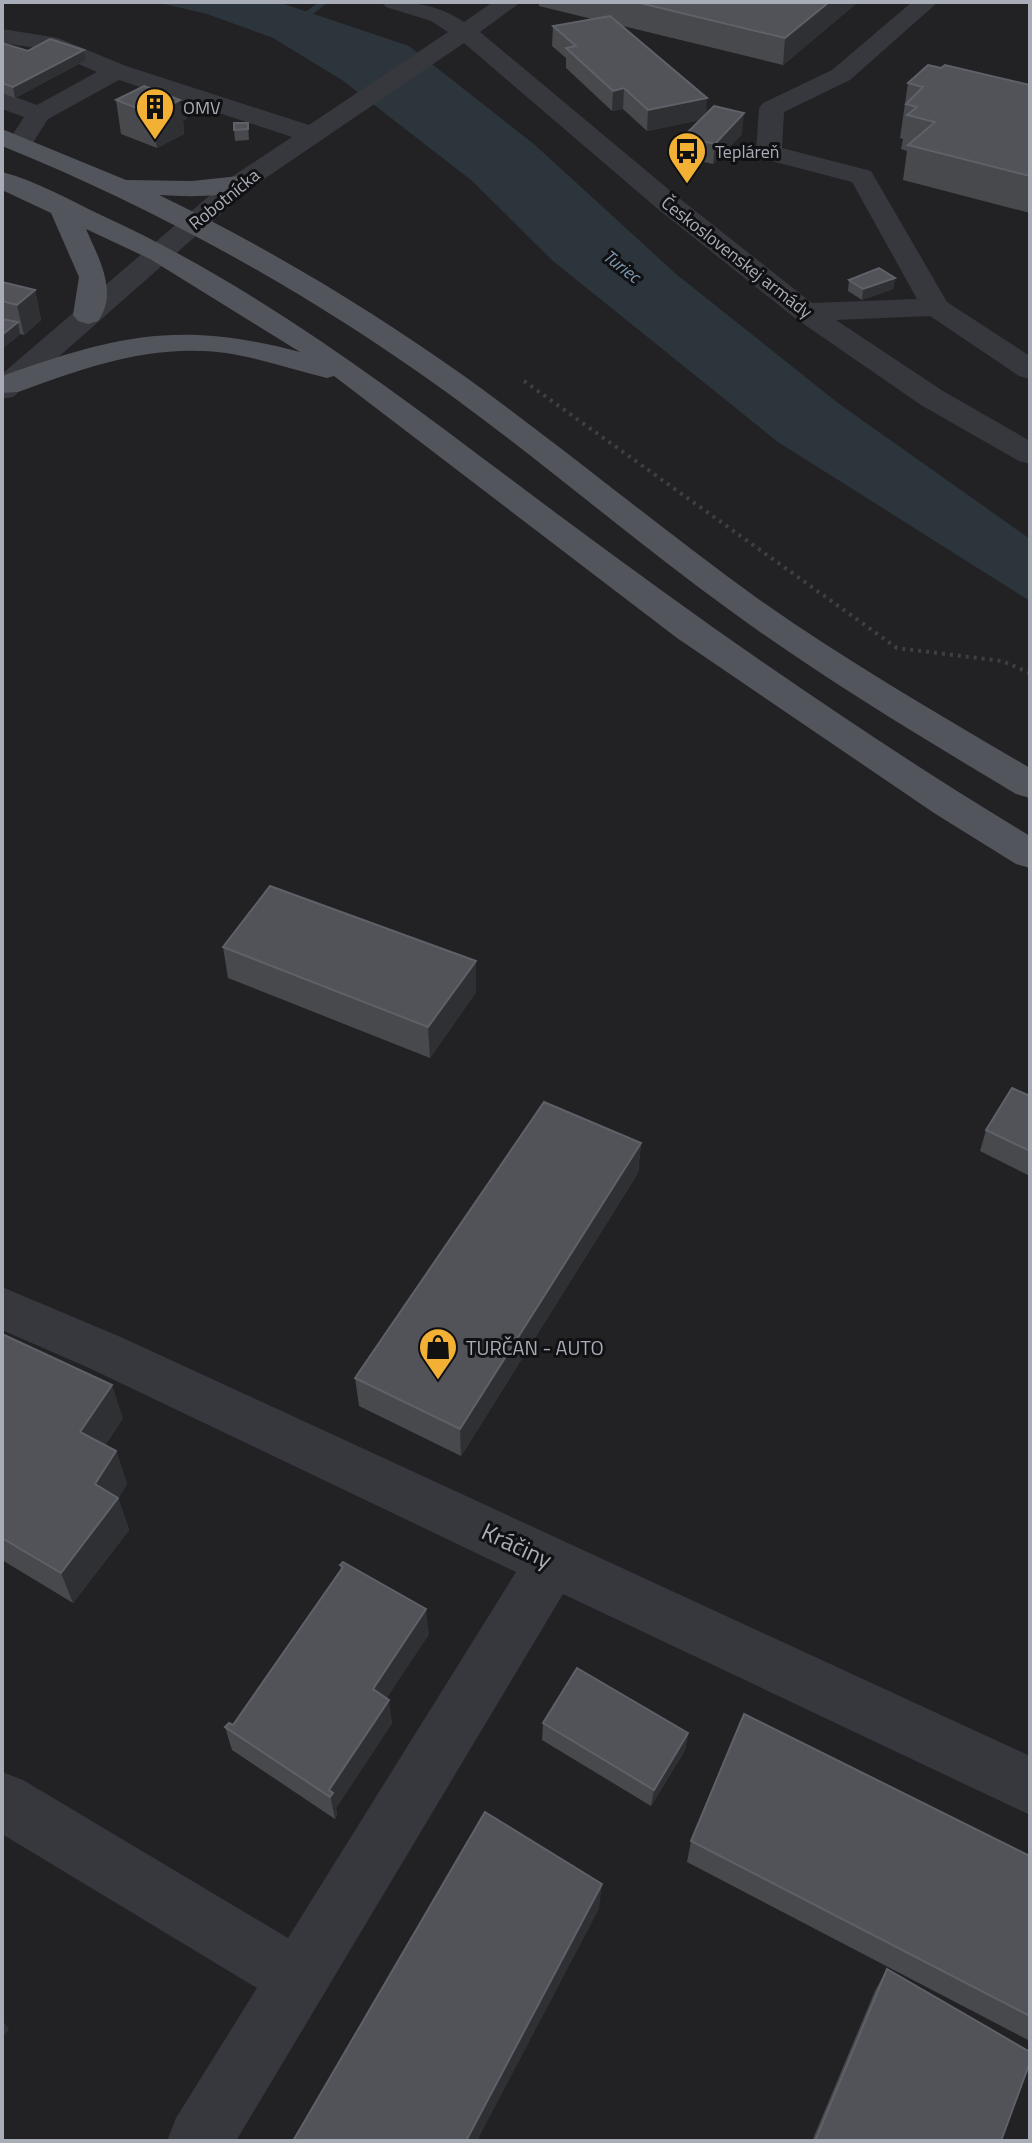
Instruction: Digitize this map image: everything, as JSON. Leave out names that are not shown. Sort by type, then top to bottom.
[{"type":"main road","points":[[11,140],[111,183],[246,251],[358,318],[464,391],[748,607],[912,715],[1030,785]]},
{"type":"main road","points":[[2,180],[160,253],[276,322],[351,374],[690,630],[948,804],[1030,854]]},
{"type":"main road","points":[[111,183],[170,189],[239,184]]},
{"type":"main road","points":[[62,206],[93,277],[88,315]]},
{"type":"main road","points":[[5,387],[117,348],[156,342],[225,344],[351,374]]},
{"type":"street","points":[[394,2],[439,16],[457,39]]},
{"type":"street","name":"Robotnícka","points":[[5,387],[239,184],[509,2]]},
{"type":"street","points":[[926,2],[841,75],[772,108],[769,152],[862,177],[936,307],[1030,370]]},
{"type":"street","points":[[2,36],[49,43]]},
{"type":"street","name":"Československej armády","points":[[457,39],[805,312],[932,398],[1030,454]]},
{"type":"street","points":[[11,140],[56,82],[49,43]]},
{"type":"street","points":[[49,43],[56,82]]},
{"type":"street","points":[[2,100],[56,82]]},
{"type":"street","points":[[2,89],[56,82],[312,135]]},
{"type":"street","points":[[805,312],[936,307]]},
{"type":"street","name":"Kráčiny","points":[[2,1308],[106,1353],[1030,1786]]},
{"type":"street","points":[[199,2141],[552,1562]]},
{"type":"street","points":[[2,1801],[299,1979]]},
{"type":"path","points":[[523,380],[897,648],[1002,661],[1030,673]]},
{"type":"shaded area","points":[[2,2],[1030,2],[1030,2141],[2,2141]]},
{"type":"water","name":"Turiec","points":[[156,2],[278,2],[409,46],[535,145],[676,274],[838,403],[1030,539],[1030,601],[778,442],[553,261],[471,180],[342,80],[273,38],[207,14]]},
{"type":"building","points":[[636,2],[829,2],[785,38]]},
{"type":"building","points":[[610,16],[707,98],[648,110],[624,88],[613,91],[566,48],[576,46],[553,26]]},
{"type":"building","points":[[50,39],[84,50],[13,87],[2,83],[2,43],[28,51]]},
{"type":"building","points":[[928,65],[941,68],[945,65],[1030,85],[1030,176],[908,145],[935,122],[907,115],[917,107],[906,104],[923,87],[908,83]]},
{"type":"building","points":[[144,86],[180,100],[152,114],[116,100]]},
{"type":"building","points":[[714,106],[744,113],[715,144],[683,137]]},
{"type":"building","points":[[234,123],[248,123],[248,129],[234,130]]},
{"type":"building","points":[[879,268],[895,278],[863,289],[849,280]]},
{"type":"building","points":[[2,282],[35,290],[17,305],[2,301]]},
{"type":"building","points":[[2,319],[18,322],[2,335]]},
{"type":"building","points":[[270,886],[476,961],[428,1027],[223,947]]},
{"type":"building","points":[[1012,1088],[1030,1096],[1030,1151],[986,1130]]},
{"type":"building","points":[[544,1102],[641,1143],[460,1429],[355,1378]]},
{"type":"building","points":[[2,1334],[112,1385],[80,1432],[116,1451],[95,1484],[118,1498],[61,1573],[2,1538]]},
{"type":"building","points":[[343,1562],[426,1609],[373,1689],[389,1700],[329,1790],[333,1793],[330,1797],[225,1727],[229,1723],[233,1725],[343,1567],[340,1565]]},
{"type":"building","points":[[577,1668],[688,1733],[654,1790],[543,1723]]},
{"type":"building","points":[[744,1714],[1030,1856],[1030,2016],[691,1841]]},
{"type":"building","points":[[485,1812],[602,1884],[466,2141],[293,2141]]},
{"type":"building","points":[[887,1969],[1030,2052],[1030,2062],[1001,2141],[815,2141]]},
{"type":"waterway","points":[[294,24],[322,4]]},
{"type":"place","name":"OMV","points":[[155,141]]},
{"type":"place","name":"Tepláreň","points":[[687,185]]},
{"type":"place","name":"TURČAN - AUTO","points":[[438,1381]]}]
